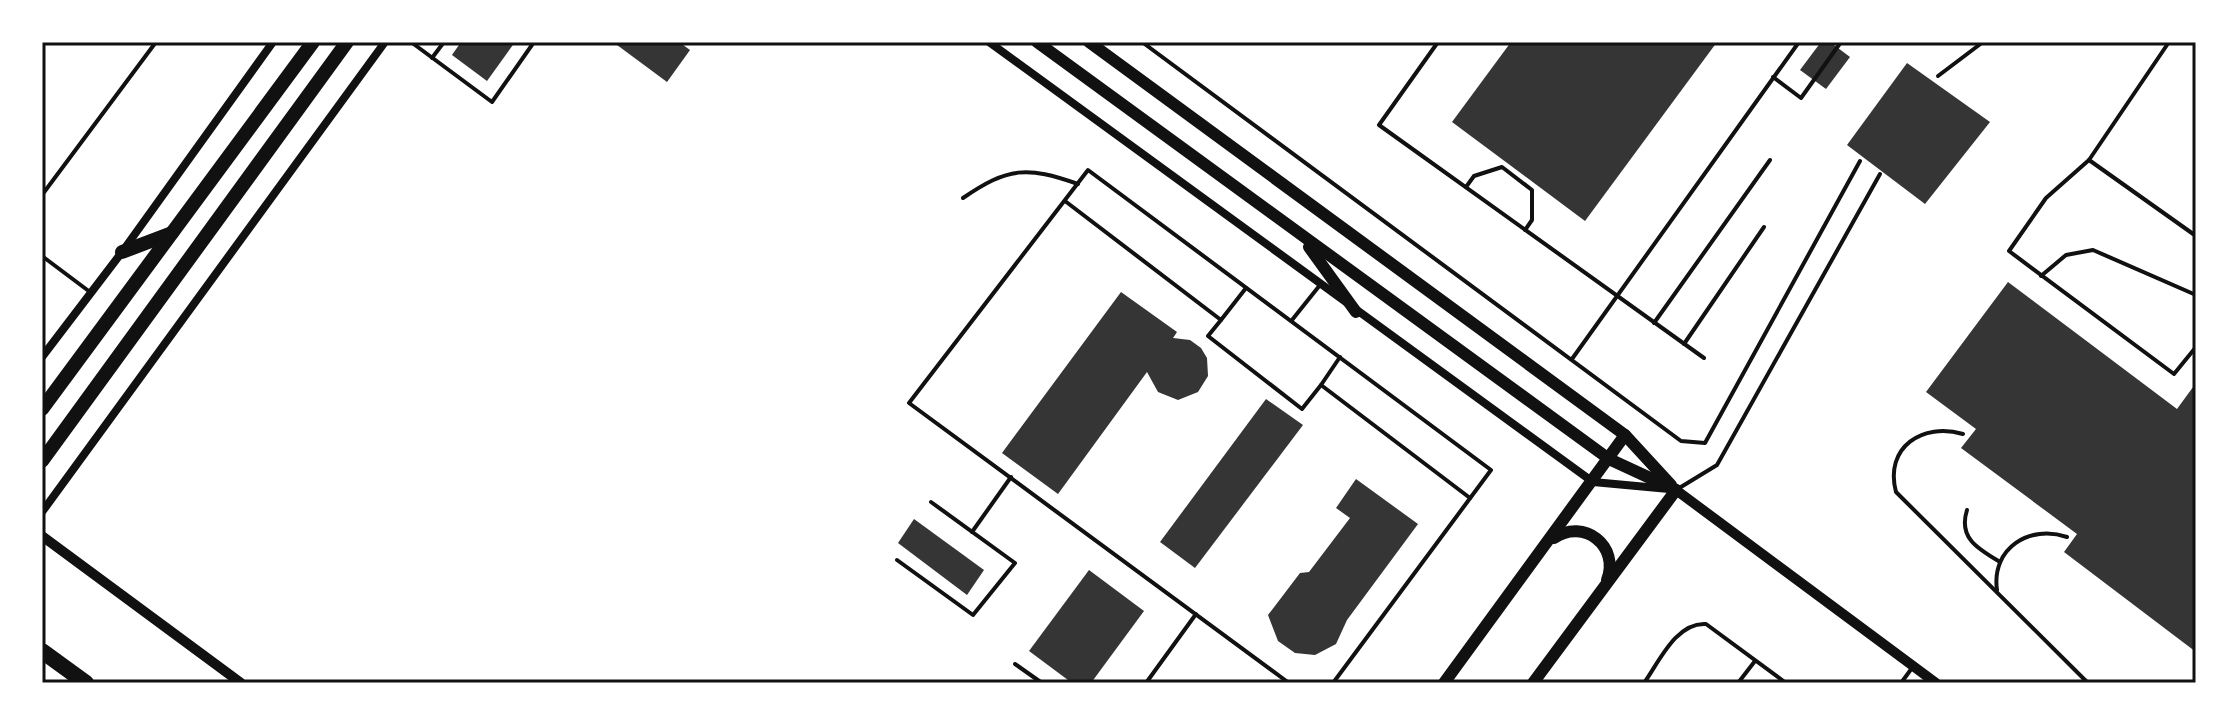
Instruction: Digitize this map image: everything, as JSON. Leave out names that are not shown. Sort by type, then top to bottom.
[{"type":"highway","points":[[42,651],[86,683]]},
{"type":"main road","points":[[42,409],[313,42]]},
{"type":"main road","points":[[42,461],[347,42]]},
{"type":"main road","points":[[1037,42],[1609,459],[1676,490]]},
{"type":"main road","points":[[1089,42],[1625,435],[1676,490]]},
{"type":"main road","points":[[122,252],[173,233]]},
{"type":"main road","points":[[1302,238],[1356,312]]},
{"type":"main road","points":[[1444,683],[1625,435]]},
{"type":"main road","points":[[1533,683],[1676,490]]},
{"type":"main road","points":[[1549,542],[1564,532],[1581,530],[1598,538],[1609,552],[1611,569],[1605,586]]},
{"type":"street","points":[[42,357],[122,252],[273,42]]},
{"type":"street","points":[[42,512],[385,42]]},
{"type":"street","points":[[989,42],[1593,482],[1676,490],[1936,683]]},
{"type":"street","points":[[42,536],[241,683]]},
{"type":"lane","points":[[42,195],[156,42]]},
{"type":"lane","points":[[411,42],[492,102],[534,42]]},
{"type":"lane","points":[[432,58],[444,42]]},
{"type":"lane","points":[[1142,42],[1681,441],[1705,443],[1860,161]]},
{"type":"lane","points":[[1438,42],[1379,125],[1704,358]]},
{"type":"lane","points":[[1572,359],[1799,42]]},
{"type":"lane","points":[[1773,77],[1801,98],[1841,42]]},
{"type":"lane","points":[[1938,76],[1983,42]]},
{"type":"lane","points":[[2169,42],[2089,160],[2046,198],[2009,251],[2174,374],[2196,347]]},
{"type":"lane","points":[[1654,323],[1770,160]]},
{"type":"lane","points":[[2089,160],[2196,236]]},
{"type":"lane","points":[[1466,187],[1474,176],[1502,167],[1532,190],[1532,220],[1525,230]]},
{"type":"lane","points":[[963,198],[991,178],[1023,169],[1078,184]]},
{"type":"lane","points":[[1289,683],[909,403],[1088,170],[1491,470],[1333,683]]},
{"type":"lane","points":[[1676,490],[1717,465],[1880,174]]},
{"type":"lane","points":[[1065,201],[1221,320]]},
{"type":"lane","points":[[1684,344],[1764,227]]},
{"type":"lane","points":[[2041,276],[2066,255],[2093,250],[2196,295]]},
{"type":"lane","points":[[42,256],[90,292]]},
{"type":"lane","points":[[1292,320],[1320,285]]},
{"type":"lane","points":[[1246,288],[1208,336],[1302,409],[1340,357]]},
{"type":"lane","points":[[1321,385],[1470,498]]},
{"type":"lane","points":[[1963,434],[1937,429],[1909,441],[1894,465],[1894,483],[1900,500],[2088,683]]},
{"type":"lane","points":[[972,532],[1011,477]]},
{"type":"lane","points":[[897,560],[973,615],[1015,563],[931,502]]},
{"type":"lane","points":[[1967,510],[1964,525],[1969,540],[2000,562]]},
{"type":"lane","points":[[1997,593],[2000,562],[2023,537],[2045,532],[2067,537]]},
{"type":"lane","points":[[1146,683],[1197,614]]},
{"type":"lane","points":[[1644,683],[1680,634],[1696,624],[1706,624],[1786,683]]},
{"type":"lane","points":[[1738,683],[1755,661]]},
{"type":"lane","points":[[1015,664],[1042,683]]},
{"type":"lane","points":[[1901,683],[1913,666]]},
{"type":"building","points":[[461,42],[515,42],[487,81],[452,55]]},
{"type":"building","points":[[613,42],[679,42],[690,50],[667,82]]},
{"type":"building","points":[[1511,42],[1717,42],[1585,221],[1452,122]]},
{"type":"building","points":[[1821,42],[1830,42],[1850,57],[1826,89],[1800,70]]},
{"type":"building","points":[[1907,63],[1990,122],[1925,204],[1847,145]]},
{"type":"building","points":[[2008,282],[2177,409],[2196,383],[2196,652],[2064,552],[2077,534],[1961,448],[1976,429],[1926,392]]},
{"type":"building","points":[[1121,292],[1177,332],[1173,338],[1190,340],[1201,348],[1207,358],[1208,376],[1198,392],[1178,400],[1158,392],[1147,372],[1058,494],[1002,453]]},
{"type":"building","points":[[1266,399],[1303,425],[1195,568],[1160,542]]},
{"type":"building","points":[[1356,479],[1418,524],[1347,620],[1336,644],[1315,655],[1295,653],[1278,641],[1268,615],[1300,573],[1309,572],[1350,518],[1336,508]]},
{"type":"building","points":[[914,519],[984,570],[967,595],[898,543]]},
{"type":"building","points":[[1089,570],[1144,611],[1091,683],[1072,683],[1029,651]]}]
